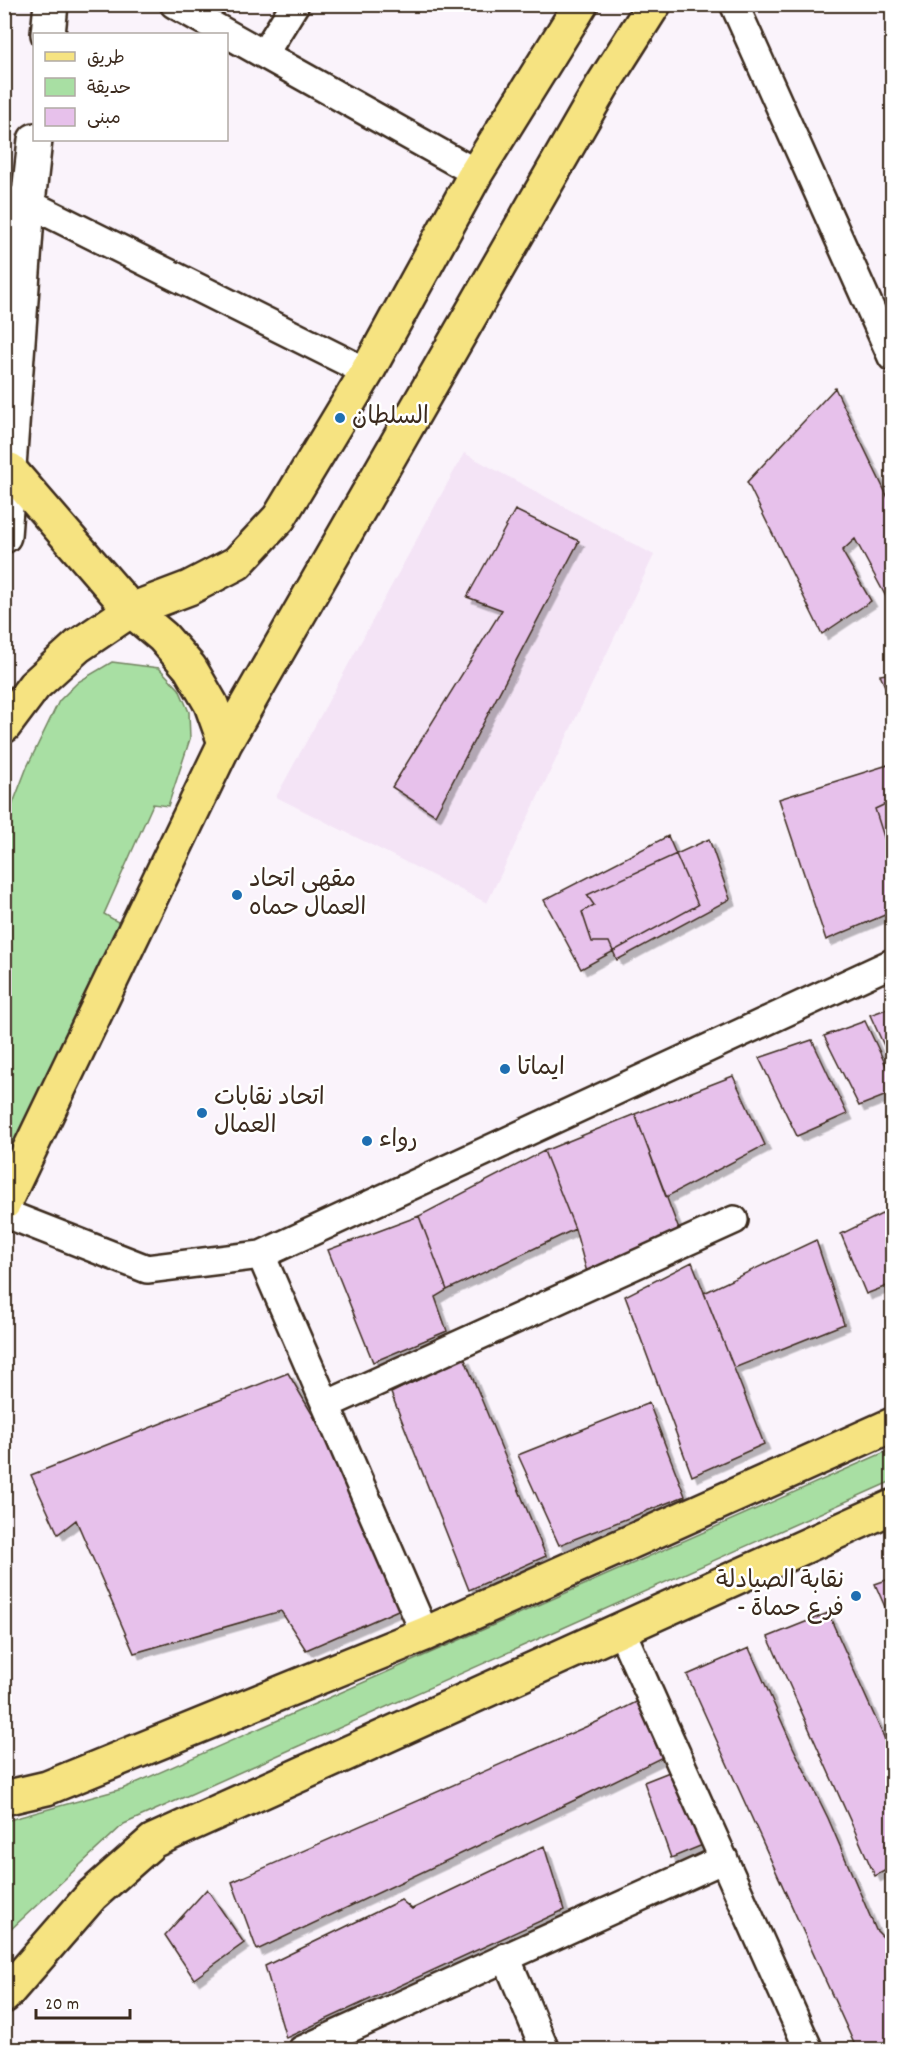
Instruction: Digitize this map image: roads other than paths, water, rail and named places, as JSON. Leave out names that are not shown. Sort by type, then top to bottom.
[{"type":"main road","points":[[48,33],[51,4]]},
{"type":"main road","points":[[4,726],[34,687],[78,646],[131,610],[189,588],[237,563],[279,518],[367,372],[476,173],[581,4]]},
{"type":"main road","points":[[4,1203],[225,743],[602,86],[654,4]]},
{"type":"main road","points":[[4,536],[16,201],[35,141]]},
{"type":"main road","points":[[7,470],[131,610],[163,637],[190,668],[211,704],[225,743]]},
{"type":"main road","points":[[4,1798],[47,1788],[425,1634],[892,1425]]},
{"type":"main road","points":[[4,1996],[92,1895],[153,1841],[892,1507]]},
{"type":"street","points":[[174,4],[226,33]]},
{"type":"street","points":[[264,54],[295,4]]},
{"type":"street","points":[[734,4],[892,357]]},
{"type":"street","points":[[228,34],[476,173]]},
{"type":"street","points":[[16,201],[367,372]]},
{"type":"street","points":[[4,1213],[147,1269],[261,1255],[892,963]]},
{"type":"street","points":[[326,1405],[734,1220]]},
{"type":"street","points":[[261,1255],[425,1634]]},
{"type":"street","points":[[621,1630],[809,2049]]},
{"type":"street","points":[[302,2049],[724,1859]]},
{"type":"street","points":[[506,1957],[545,2049]]},
{"type":"place","name":"السلطان","points":[[340,418]]},
{"type":"place","name":"مقهى اتحاد العمال حماه","points":[[237,895]]},
{"type":"place","name":"ايماتا","points":[[505,1069]]},
{"type":"place","name":"اتحاد نقابات العمال","points":[[202,1113]]},
{"type":"place","name":"رواء","points":[[367,1141]]},
{"type":"place","name":"نقابة الصيادلة - فرع حماة","points":[[856,1596]]}]
